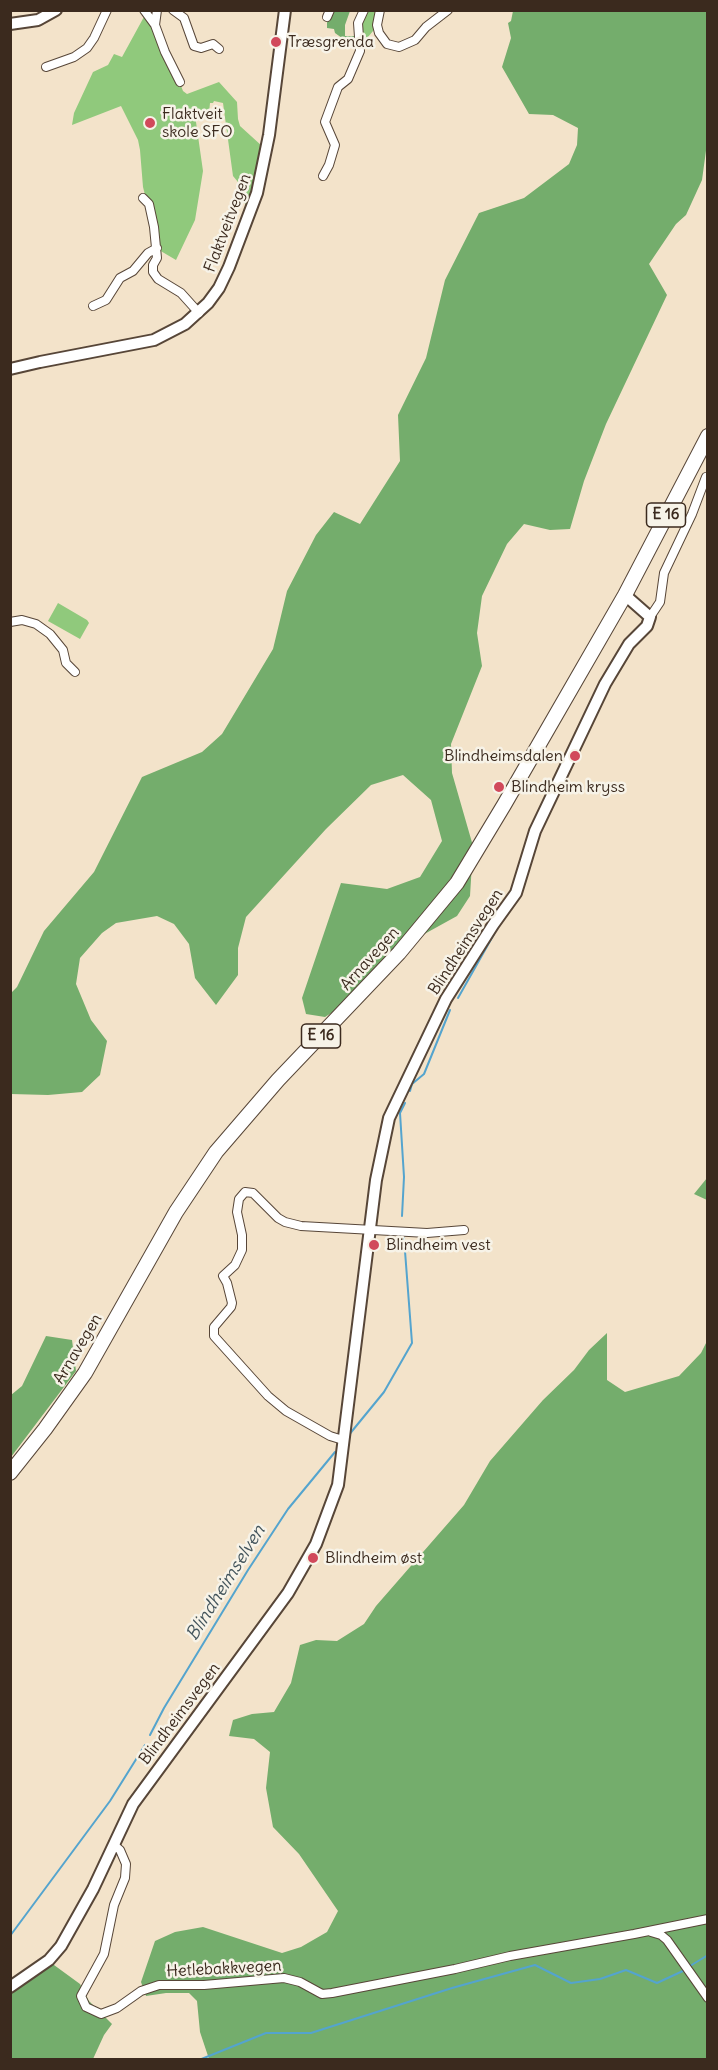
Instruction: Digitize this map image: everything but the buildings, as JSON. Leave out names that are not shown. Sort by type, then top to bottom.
[{"type":"highway","name":"Arnavegen","points":[[10,1473],[85,1373],[176,1212],[216,1152],[278,1080],[399,953],[457,883],[625,595],[708,436]]},
{"type":"street","points":[[10,24],[32,22],[56,10]]},
{"type":"street","points":[[46,67],[80,54],[87,48],[107,10]]},
{"type":"street","points":[[144,10],[155,25],[180,82]]},
{"type":"street","points":[[155,25],[157,10]]},
{"type":"street","points":[[173,10],[184,18],[194,46],[201,48],[213,44],[219,49]]},
{"type":"street","name":"Flaktveitvegen","points":[[10,369],[154,340],[185,324],[199,313],[219,288],[257,193],[269,135],[285,10]]},
{"type":"street","points":[[323,176],[335,145],[325,122],[338,87],[348,79],[360,51],[358,23],[364,10]]},
{"type":"street","points":[[380,10],[377,25],[379,33],[387,44],[399,47],[415,40],[421,31],[448,10]]},
{"type":"street","points":[[143,198],[149,204],[157,248],[153,272],[158,279],[181,293],[199,313]]},
{"type":"street","points":[[93,306],[106,300],[120,278],[133,271],[148,253],[157,248]]},
{"type":"street","name":"Blindheimsvegen","points":[[10,1987],[49,1960],[61,1946],[140,1793],[260,1634],[288,1593],[316,1544],[338,1485],[369,1230],[376,1180],[389,1118],[446,999],[519,886],[535,831],[605,684],[629,644],[647,626],[660,602],[664,573],[692,514],[706,477]]},
{"type":"street","points":[[625,595],[650,617]]},
{"type":"street","points":[[10,622],[22,620],[36,624],[50,634],[63,650],[66,663],[75,672]]},
{"type":"street","points":[[343,1440],[330,1436],[286,1411],[268,1396],[218,1341],[213,1331],[217,1321],[232,1303],[223,1276],[235,1265],[242,1250],[237,1206],[239,1199],[245,1192],[256,1195],[278,1218],[293,1225],[427,1233],[464,1230]]},
{"type":"street","name":"Hetlebakkvegen","points":[[114,1845],[120,1850],[126,1864],[125,1878],[114,1905],[104,1954],[81,1996],[86,2007],[101,2014],[117,2008],[141,1991],[159,1985],[204,1985],[284,1978],[300,1982],[322,1994],[332,1993],[510,1956],[649,1932],[708,1919]]},
{"type":"street","points":[[649,1932],[661,1935],[667,1940],[708,1998]]},
{"type":"green space","points":[[332,11],[350,11],[345,25],[345,36],[354,36],[355,42],[349,43],[335,33],[334,29],[327,28]]},
{"type":"green space","points":[[368,11],[377,11],[373,31],[363,43],[361,22]]},
{"type":"green space","points":[[513,11],[707,11],[708,136],[702,180],[686,215],[676,224],[649,264],[667,295],[606,424],[584,481],[570,529],[550,530],[524,524],[507,544],[482,596],[477,633],[482,666],[451,744],[452,773],[473,846],[470,896],[457,916],[419,937],[344,1005],[325,1017],[306,1014],[302,998],[341,883],[387,889],[420,877],[442,841],[431,800],[403,775],[371,785],[326,829],[246,917],[238,948],[238,975],[216,1005],[195,978],[189,944],[174,924],[157,916],[116,923],[102,933],[80,958],[76,984],[91,1020],[107,1041],[100,1075],[82,1092],[48,1095],[11,1094],[11,993],[17,987],[44,931],[94,872],[142,777],[202,752],[222,734],[273,649],[287,591],[316,535],[334,512],[360,524],[400,461],[398,415],[426,358],[445,280],[479,213],[524,198],[569,164],[577,145],[578,128],[553,115],[529,114],[502,67],[511,38],[508,23],[511,21]]},
{"type":"green space","points":[[145,15],[157,25],[183,91],[187,94],[219,82],[237,102],[240,126],[262,146],[247,205],[243,202],[243,188],[233,176],[223,103],[214,101],[210,103],[209,113],[195,115],[203,171],[195,220],[176,260],[159,250],[143,187],[138,140],[121,106],[72,125],[74,113],[93,72],[108,65],[114,54],[122,57]]},
{"type":"green space","points":[[58,603],[89,623],[80,639],[48,621]]},
{"type":"green space","points":[[707,1178],[707,1200],[694,1194]]},
{"type":"green space","points":[[607,1333],[607,1380],[625,1392],[679,1376],[701,1353],[707,1341],[707,2059],[209,2059],[200,2032],[197,2001],[189,1993],[146,1996],[141,1982],[155,1941],[175,1932],[203,1927],[282,1953],[301,1947],[327,1932],[338,1911],[299,1854],[273,1827],[266,1788],[270,1752],[254,1739],[229,1736],[233,1720],[252,1714],[274,1712],[291,1683],[300,1645],[316,1640],[337,1641],[364,1624],[376,1606],[464,1505],[490,1461],[543,1400]]},
{"type":"green space","points":[[46,1336],[72,1340],[76,1371],[11,1457],[11,1395],[22,1386]]},
{"type":"green space","points":[[54,1965],[80,1984],[89,2001],[112,2024],[93,2059],[11,2059],[10,1980],[20,1977],[36,1966]]},
{"type":"waterway","name":"Blindheimselven","points":[[458,998],[494,934]]},
{"type":"waterway","name":"Blindheimselven","points":[[410,1091],[412,1084],[424,1074],[450,1010]]},
{"type":"waterway","name":"Blindheimselven","points":[[402,1216],[404,1177],[400,1113],[405,1103]]},
{"type":"waterway","name":"Blindheimselven","points":[[348,1436],[384,1392],[412,1343],[404,1238]]},
{"type":"waterway","name":"Blindheimselven","points":[[150,1735],[248,1570],[288,1509],[335,1452]]},
{"type":"waterway","name":"Blindheimselven","points":[[10,1936],[110,1801],[145,1745]]},
{"type":"waterway","points":[[690,1966],[708,1955]]},
{"type":"waterway","points":[[199,2060],[266,2033],[311,2033],[452,1988],[535,1965],[571,1983],[600,1979],[626,1970],[657,1983],[685,1970]]},
{"type":"place","name":"Træsgrenda","points":[[276,42]]},
{"type":"place","name":"Flaktveit skole SFO","points":[[150,123]]},
{"type":"place","name":"Blindheimsdalen","points":[[575,756]]},
{"type":"place","name":"Blindheim kryss","points":[[499,787]]},
{"type":"place","name":"Blindheim vest","points":[[374,1245]]},
{"type":"place","name":"Blindheim øst","points":[[313,1558]]}]
